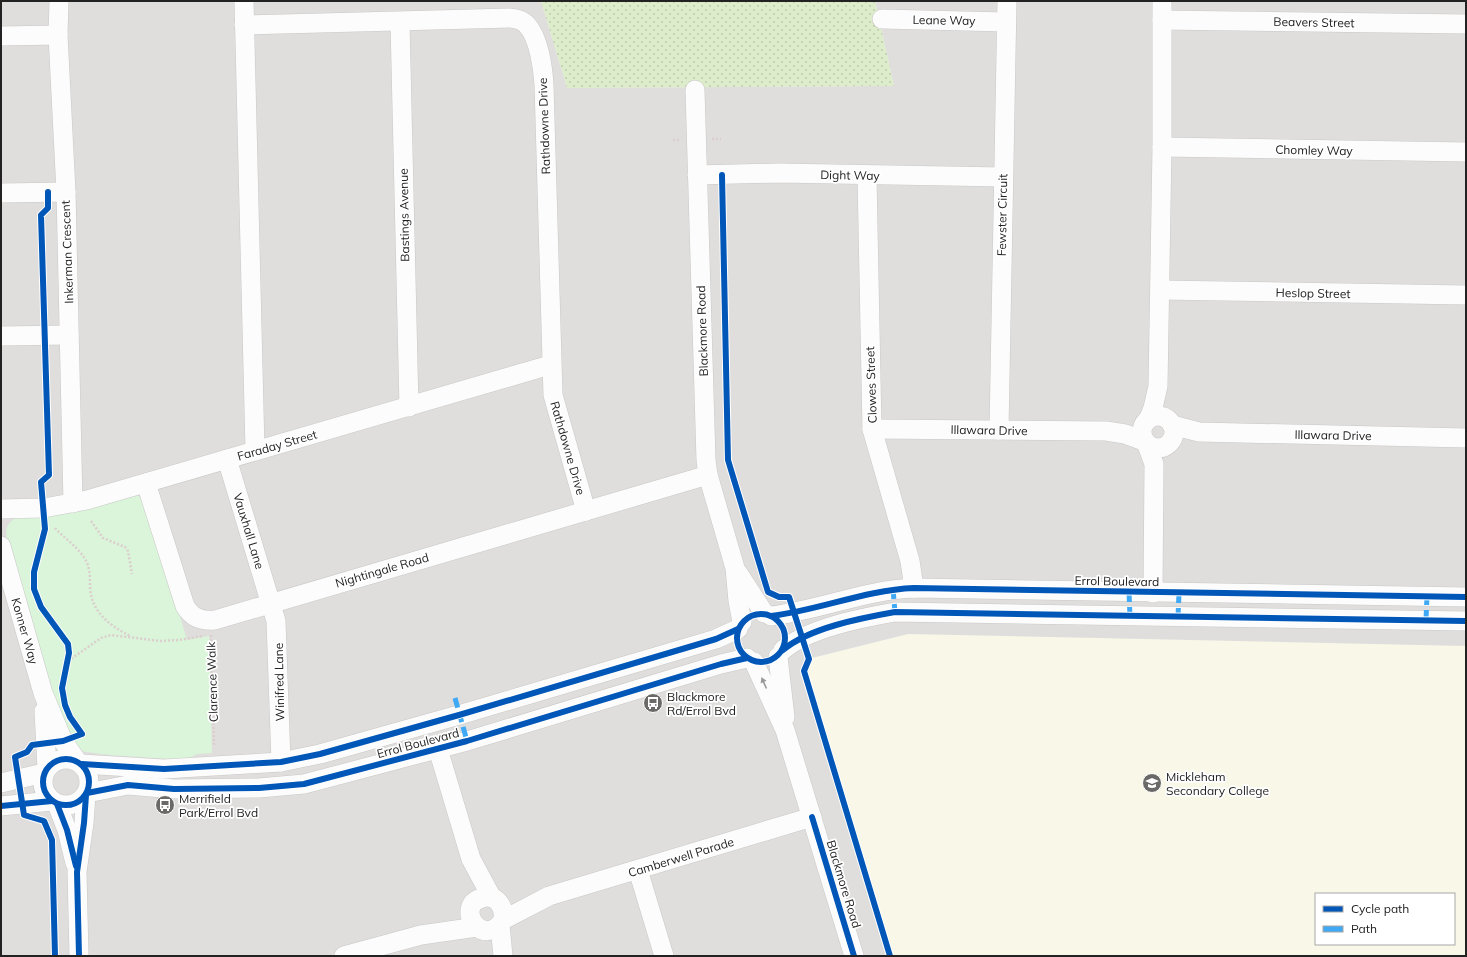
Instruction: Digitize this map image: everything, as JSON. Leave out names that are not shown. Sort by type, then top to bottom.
[{"type":"street","name":"Inkerman Crescent","points":[[59,1],[58,35],[66,192],[73,503]]},
{"type":"street","points":[[244,1],[254,450]]},
{"type":"street","name":"Fewster Circuit","points":[[999,430],[1007,1]]},
{"type":"street","points":[[1154,489],[1159,465],[1170,433],[1160,402],[1158,386],[1162,147],[1162,1]]},
{"type":"street","name":"Rathdowne Drive","points":[[244,25],[510,18],[520,20],[527,25],[533,36],[542,65],[544,86],[550,365],[552,395],[586,511]]},
{"type":"street","name":"Leane Way","points":[[882,19],[1006,22]]},
{"type":"street","name":"Beavers Street","points":[[1162,20],[1466,24]]},
{"type":"street","name":"Bastings Avenue","points":[[400,22],[409,407]]},
{"type":"street","points":[[1,36],[58,35]]},
{"type":"street","name":"Blackmore Road","points":[[695,90],[706,460],[708,475],[735,568],[740,625]]},
{"type":"street","name":"Chomley Way","points":[[1162,147],[1466,152]]},
{"type":"street","name":"Dight Way","points":[[697,175],[779,173],[867,176],[1003,177]]},
{"type":"street","name":"Clowes Street","points":[[867,176],[872,429],[910,561],[914,588]]},
{"type":"street","points":[[1,193],[66,192]]},
{"type":"street","name":"Heslop Street","points":[[1160,290],[1466,295]]},
{"type":"street","points":[[1,336],[69,335]]},
{"type":"street","name":"Faraday Street","points":[[1,509],[44,508],[73,503],[550,365]]},
{"type":"street","points":[[1152,593],[1154,464],[1141,431],[1153,408],[1158,386]]},
{"type":"street","points":[[1147,420],[1159,416],[1170,433]]},
{"type":"street","name":"Illawara Drive","points":[[872,429],[1106,431],[1125,430],[1147,420]]},
{"type":"street","name":"Illawara Drive","points":[[1106,431],[1125,434],[1145,443]]},
{"type":"street","name":"Illawara Drive","points":[[1170,433],[1199,432],[1466,438]]},
{"type":"street","points":[[1145,443],[1158,449],[1170,433]]},
{"type":"street","name":"Vauxhall Lane","points":[[227,459],[271,603]]},
{"type":"street","name":"Nightingale Road","points":[[146,483],[185,606],[190,615],[197,619],[215,620],[708,475]]},
{"type":"street","name":"Konner Way","points":[[1,546],[43,693],[63,741],[79,762]]},
{"type":"street","name":"Blackmore Road","points":[[735,568],[768,614]]},
{"type":"street","name":"Errol Boulevard","points":[[768,614],[795,613],[872,592],[914,588],[1466,597]]},
{"type":"street","name":"Winifred Lane","points":[[271,603],[278,633],[281,762]]},
{"type":"street","points":[[780,653],[786,634],[783,626],[768,614],[756,614],[740,625],[738,644],[741,652],[750,660],[762,663],[780,653],[793,641],[868,616],[895,612],[1466,621]]},
{"type":"street","name":"Errol Boulevard","points":[[79,762],[164,769],[281,762],[320,754],[459,715],[716,639],[740,625]]},
{"type":"street","name":"Blackmore Road","points":[[780,653],[785,708],[785,730]]},
{"type":"street","name":"Blackmore Road","points":[[750,660],[785,730],[854,956]]},
{"type":"street","name":"Errol Boulevard","points":[[86,794],[128,785],[174,789],[260,788],[304,784],[438,749],[721,664],[750,660]]},
{"type":"street","name":"Konner Way","points":[[43,693],[47,743],[45,770]]},
{"type":"street","points":[[438,749],[471,859],[494,899],[503,908],[501,923],[503,956]]},
{"type":"street","points":[[1,783],[45,770],[57,760],[70,759],[79,762],[89,778],[78,872],[80,956]]},
{"type":"street","points":[[45,770],[42,782],[45,791],[54,802],[67,830],[78,872]]},
{"type":"street","points":[[1,806],[54,802],[73,805],[86,794]]},
{"type":"street","name":"Camberwell Parade","points":[[501,923],[549,896],[812,817]]},
{"type":"street","points":[[471,859],[471,920],[479,928],[496,956]]},
{"type":"street","points":[[638,870],[664,956]]},
{"type":"street","name":"Camberwell Parade","points":[[494,899],[549,896]]},
{"type":"street","points":[[421,934],[472,906],[481,898],[494,899]]},
{"type":"street","points":[[344,956],[421,934],[479,928],[490,931],[501,923]]},
{"type":"path","points":[[91,521],[103,538],[125,547],[128,551],[132,574]]},
{"type":"path","points":[[55,528],[86,559],[94,607],[106,621],[133,638]]},
{"type":"path","points":[[67,665],[101,638],[111,635],[133,638]]},
{"type":"path","points":[[67,665],[69,653]]},
{"type":"shaded area","points":[[1,1],[541,1],[567,88],[894,86],[875,1],[1466,1],[1466,956],[1,956]]},
{"type":"shaded area","name":"Mickleham Secondary College","points":[[908,634],[1466,646],[1466,956],[889,956],[805,672],[812,658]]},
{"type":"green space","points":[[541,1],[875,1],[894,86],[567,88]]},
{"type":"green space","points":[[136,494],[142,499],[148,510],[187,640],[209,636],[212,753],[197,754],[186,760],[109,755],[80,751],[74,746],[56,706],[7,541],[7,527],[17,517]]},
{"type":"marked path","points":[[893,589],[895,612]]},
{"type":"marked path","points":[[1129,592],[1130,617]]},
{"type":"marked path","points":[[1178,618],[1179,593]]},
{"type":"marked path","points":[[1426,620],[1427,596]]},
{"type":"marked path","points":[[455,698],[467,741]]},
{"type":"cycle path","points":[[722,175],[728,460],[768,592],[779,597],[789,597],[809,659],[804,671],[890,956]]},
{"type":"cycle path","points":[[48,192],[48,208],[41,215],[49,475],[41,482],[45,529],[34,572],[34,589],[41,607],[68,644],[69,653],[62,688],[65,705],[70,717],[82,734],[63,741],[32,745],[27,752],[15,757],[24,815],[44,821],[52,840],[55,956]]},
{"type":"cycle path","points":[[771,616],[878,592],[914,588],[1466,597]]},
{"type":"cycle path","points":[[783,650],[794,642],[821,630],[867,617],[895,612],[1466,621]]},
{"type":"cycle path","points":[[756,614],[766,614],[775,618],[781,624],[784,629],[785,638],[784,647],[775,658],[766,662],[756,662],[747,658],[741,652],[737,643],[737,633],[741,624],[747,618],[756,614]]},
{"type":"cycle path","points":[[82,764],[164,769],[281,762],[320,754],[459,715],[716,639],[738,629]]},
{"type":"cycle path","points":[[87,793],[128,785],[174,789],[259,788],[304,784],[467,741],[721,664],[747,658]]},
{"type":"cycle path","points":[[71,759],[83,765],[88,773],[89,782],[88,791],[83,799],[75,804],[61,805],[49,799],[44,791],[43,777],[49,765],[57,760],[71,759]]},
{"type":"cycle path","points":[[79,956],[77,872],[84,823],[86,795]]},
{"type":"cycle path","points":[[1,806],[52,801]]},
{"type":"cycle path","points":[[57,804],[67,830],[76,866]]},
{"type":"cycle path","points":[[812,817],[854,956]]},
{"type":"place","name":"Blackmore Rd/Errol Bvd","points":[[653,703]]},
{"type":"place","name":"Mickleham Secondary College","points":[[1152,783]]},
{"type":"place","name":"Merrifield Park/Errol Bvd","points":[[165,805]]}]
